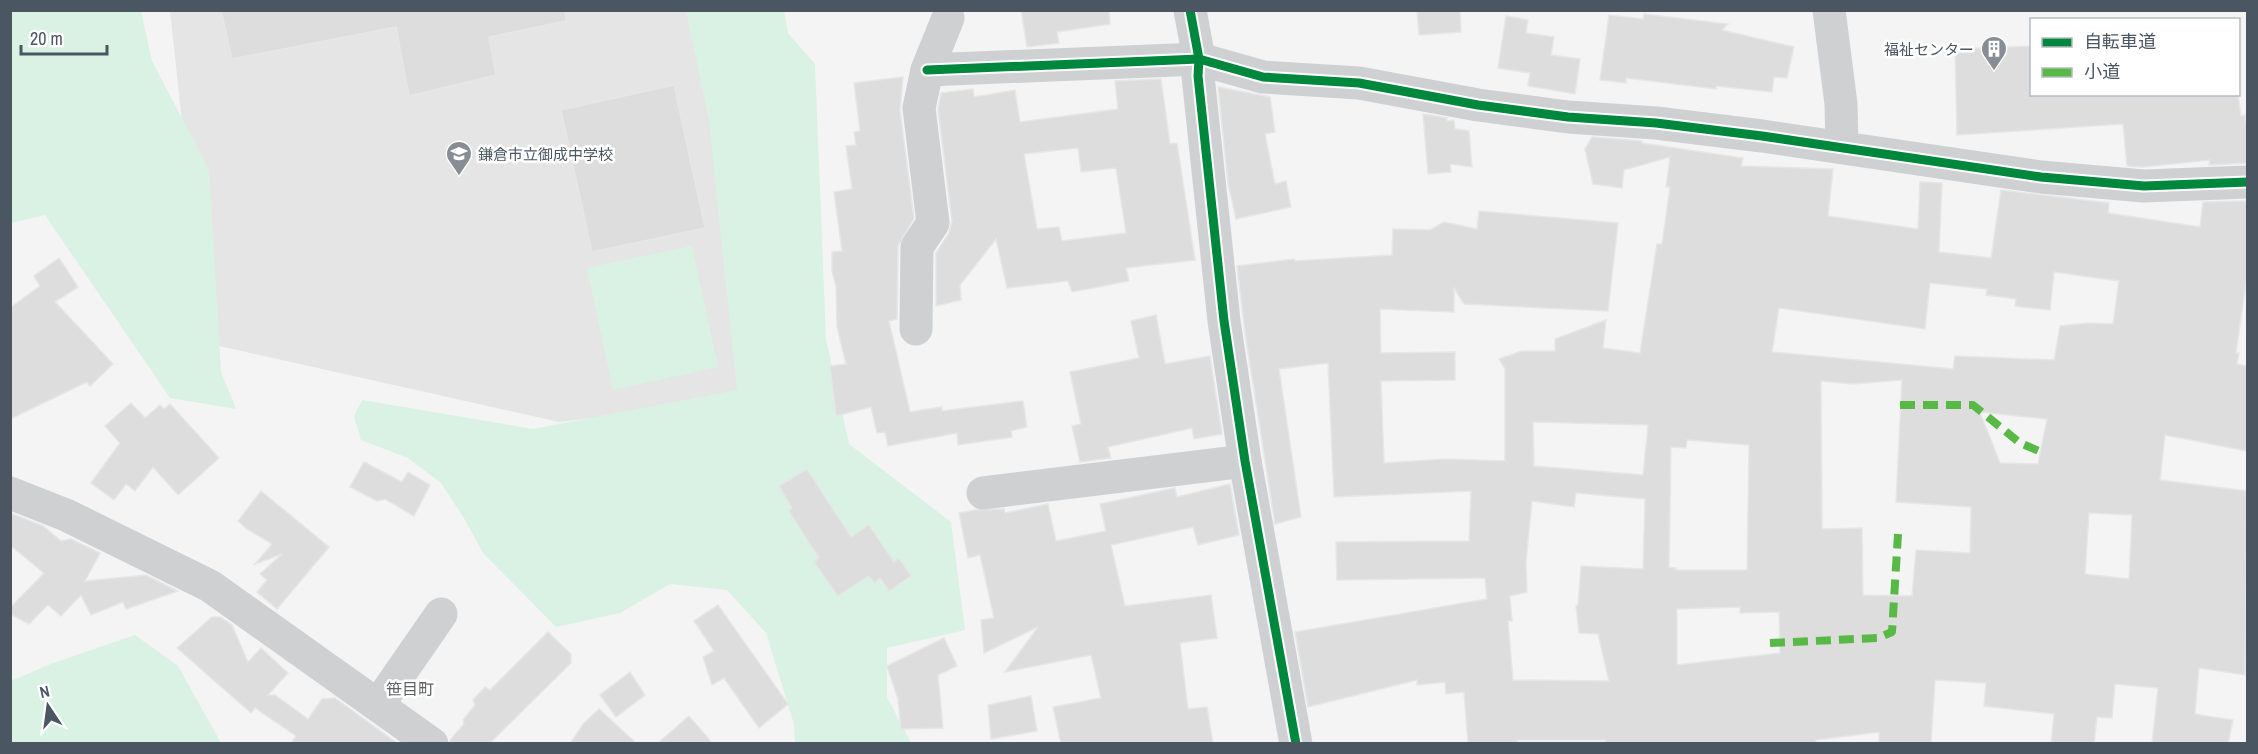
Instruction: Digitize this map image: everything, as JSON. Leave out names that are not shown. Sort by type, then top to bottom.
[{"type":"street","points":[[1190,10],[1199,59],[1198,76],[1210,206],[1245,461],[1296,744]]},
{"type":"street","points":[[1830,10],[1841,104],[1842,147]]},
{"type":"street","points":[[916,329],[917,247],[933,223],[919,108],[927,70],[948,18]]},
{"type":"street","points":[[927,70],[1199,59],[1263,77],[1359,83],[1478,105],[1568,117],[1656,123],[2073,180],[2144,186],[2247,182]]},
{"type":"street","points":[[982,493],[1245,461]]},
{"type":"street","points":[[10,493],[66,515],[210,586],[432,744]]},
{"type":"street","points":[[378,705],[441,614]]},
{"type":"shaded area","name":"鎌倉市立御成中学校","points":[[170,11],[712,11],[757,399],[559,422],[206,343]]},
{"type":"green space","points":[[10,11],[141,11],[152,61],[209,170],[221,372],[236,409],[170,398],[45,215],[11,223]]},
{"type":"green space","points":[[686,11],[784,11],[788,33],[815,64],[826,339],[849,444],[951,522],[965,630],[887,648],[887,697],[911,743],[795,743],[794,724],[766,633],[727,590],[670,584],[620,613],[556,627],[483,553],[441,483],[408,458],[361,440],[354,416],[362,400],[533,429],[737,390],[709,120]]},
{"type":"green space","points":[[692,246],[718,367],[613,390],[587,268]]},
{"type":"green space","points":[[135,635],[178,666],[221,743],[11,743],[11,681],[53,663]]},
{"type":"building","points":[[221,10],[565,10],[566,21],[489,37],[496,75],[409,96],[396,27],[232,59]]},
{"type":"building","points":[[1021,10],[1109,10],[1110,24],[1057,32],[1059,43],[1027,47]]},
{"type":"building","points":[[1417,10],[1460,10],[1461,32],[1419,35]]},
{"type":"building","points":[[1644,14],[1728,24],[1722,30],[1794,47],[1787,78],[1774,77],[1772,92],[1716,86],[1716,89],[1626,78],[1626,83],[1600,80],[1609,15],[1643,19]]},
{"type":"building","points":[[1506,16],[1528,20],[1526,33],[1554,37],[1551,55],[1580,59],[1575,94],[1528,86],[1530,73],[1498,68]]},
{"type":"building","points":[[2030,46],[2030,96],[2238,96],[2241,116],[2245,115],[2247,127],[2247,163],[2209,165],[2210,160],[2143,167],[2127,166],[2123,124],[1957,135],[1955,49]]},
{"type":"building","points":[[903,77],[900,110],[914,218],[898,246],[897,319],[889,321],[910,412],[942,407],[942,411],[1023,401],[1027,427],[1011,431],[1012,437],[958,445],[957,433],[888,446],[885,432],[877,433],[871,407],[836,416],[830,366],[846,364],[837,327],[836,287],[832,271],[832,252],[842,251],[834,192],[852,189],[846,146],[856,145],[854,132],[860,131],[854,83]]},
{"type":"building","points":[[1161,79],[1170,144],[1177,143],[1195,260],[1126,268],[1129,281],[1072,292],[1068,281],[1007,288],[996,239],[960,285],[961,300],[936,306],[936,253],[949,233],[952,221],[938,109],[941,93],[973,89],[974,97],[1015,90],[1020,122],[1118,109],[1115,81]],"holes":[[[1078,148],[1081,172],[1116,168],[1126,233],[1062,241],[1059,227],[1037,229],[1024,154]]]},
{"type":"building","points":[[674,85],[705,228],[592,252],[561,110]]},
{"type":"building","points":[[1218,87],[1270,97],[1275,132],[1265,134],[1275,184],[1286,181],[1291,207],[1236,219],[1228,183]]},
{"type":"building","points":[[1423,114],[1447,118],[1447,121],[1454,120],[1455,129],[1469,131],[1472,167],[1450,164],[1451,172],[1428,174]]},
{"type":"building","points":[[1592,137],[1642,141],[1642,143],[1743,158],[1741,166],[1833,169],[1828,216],[1918,229],[1920,182],[1942,183],[1939,252],[1991,258],[2001,190],[2109,203],[2108,213],[2200,227],[2203,202],[2247,201],[2247,276],[2236,353],[2239,353],[2237,364],[2247,366],[2247,451],[2165,435],[2160,480],[2247,491],[2245,675],[2199,668],[2195,714],[2233,720],[2228,744],[2152,744],[2158,688],[2115,684],[2112,718],[2097,717],[2094,744],[2051,744],[2054,714],[1984,706],[1986,683],[1935,680],[1931,744],[1879,744],[1879,732],[1816,740],[1816,744],[1605,744],[1605,740],[1517,740],[1517,744],[1468,744],[1464,692],[1446,694],[1445,682],[1417,685],[1417,680],[1308,707],[1295,632],[1487,599],[1485,578],[1337,580],[1336,542],[1469,541],[1471,491],[1334,497],[1328,363],[1279,369],[1301,517],[1275,524],[1245,333],[1237,266],[1294,259],[1295,261],[1392,255],[1393,229],[1430,230],[1444,222],[1477,229],[1479,211],[1618,223],[1608,311],[1464,304],[1454,288],[1454,312],[1380,309],[1381,353],[1455,352],[1455,380],[1381,381],[1384,463],[1445,459],[1505,461],[1505,369],[1499,359],[1522,351],[1555,351],[1555,339],[1606,320],[1603,348],[1640,353],[1657,244],[1662,244],[1670,187],[1666,187],[1670,157],[1624,170],[1622,188],[1593,184],[1585,149]],"holes":[[[2054,272],[2119,281],[2113,324],[2088,323],[2060,326],[2054,360],[1955,356],[1953,369],[1772,352],[1779,308],[1925,329],[1930,283],[1987,289],[1986,295],[2016,299],[2015,306],[2050,310]],[[1902,380],[1896,502],[1971,507],[1970,553],[1916,550],[1912,596],[1863,595],[1862,528],[1822,529],[1821,381],[1852,384]],[[1980,412],[2047,419],[2038,464],[2000,463]],[[1533,422],[1648,425],[1643,475],[1534,466]],[[1687,440],[1749,445],[1747,570],[1676,570],[1676,568],[1669,567],[1671,447],[1686,448]],[[1576,493],[1645,499],[1643,569],[1581,566],[1578,605],[1576,606],[1579,633],[1598,634],[1609,681],[1513,680],[1508,621],[1512,621],[1510,596],[1527,592],[1526,562],[1532,501],[1574,507]],[[2089,513],[2132,515],[2129,579],[2085,574]],[[1740,607],[1740,613],[1779,612],[1780,653],[1677,665],[1677,609]]]},
{"type":"building","points":[[59,258],[78,287],[55,302],[113,364],[90,386],[87,382],[10,419],[10,308],[40,286],[34,276]]},
{"type":"building","points":[[1156,315],[1165,364],[1210,356],[1222,434],[1194,439],[1192,428],[1108,447],[1111,458],[1080,462],[1072,426],[1081,424],[1070,372],[1139,358],[1131,321]]},
{"type":"building","points":[[131,403],[145,418],[160,405],[164,409],[170,404],[219,458],[178,495],[153,467],[135,491],[126,484],[114,500],[91,483],[120,443],[105,426]]},
{"type":"building","points":[[364,462],[402,482],[408,472],[430,485],[414,516],[385,499],[377,501],[350,487]]},
{"type":"building","points":[[807,469],[851,537],[869,525],[894,562],[899,558],[911,576],[889,591],[880,578],[874,583],[869,576],[838,596],[814,562],[819,558],[788,510],[792,508],[779,486]]},
{"type":"building","points":[[1230,484],[1239,535],[1198,545],[1193,527],[1111,545],[1125,606],[1211,595],[1217,638],[1180,643],[1188,709],[1207,707],[1213,744],[1061,744],[1053,707],[1101,698],[1091,655],[1005,672],[1038,627],[984,653],[981,620],[994,618],[980,555],[968,558],[959,513],[1004,509],[1005,513],[1048,504],[1056,541],[1106,531],[1100,504],[1175,488],[1177,497]]},
{"type":"building","points":[[261,491],[329,547],[277,609],[257,592],[267,580],[260,574],[282,554],[255,564],[272,544],[238,521]]},
{"type":"building","points":[[10,513],[43,526],[61,541],[71,539],[100,553],[85,581],[146,575],[178,591],[126,609],[123,602],[91,615],[81,595],[61,616],[48,605],[29,624],[10,614],[10,608],[44,573],[10,545]]},
{"type":"building","points":[[718,605],[788,704],[759,728],[724,678],[712,685],[703,657],[714,651],[694,621]]},
{"type":"building","points":[[212,617],[220,617],[232,625],[248,662],[261,648],[288,673],[268,695],[275,695],[308,719],[322,699],[335,698],[398,744],[291,744],[296,736],[255,708],[251,713],[177,648]]},
{"type":"building","points":[[548,632],[571,654],[571,663],[489,744],[450,744],[450,740],[464,724],[463,720],[475,705],[473,700],[485,687],[490,690]]},
{"type":"building","points":[[944,638],[957,666],[938,675],[943,728],[901,729],[898,699],[887,666]]},
{"type":"building","points":[[630,672],[645,695],[616,717],[600,695]]},
{"type":"building","points":[[1031,696],[1037,731],[991,739],[988,705]]},
{"type":"building","points":[[599,709],[637,744],[570,744],[583,724]]},
{"type":"building","points":[[689,716],[713,744],[657,744]]},
{"type":"marked path","points":[[1900,405],[1973,405],[2020,443],[2039,451]]},
{"type":"marked path","points":[[1770,643],[1878,638],[1892,632],[1898,534]]},
{"type":"cycle path","points":[[1190,10],[1199,59],[1198,76],[1224,321],[1245,461],[1296,744]]},
{"type":"cycle path","points":[[927,70],[1199,59],[1263,77],[1359,83],[1478,105],[1568,117],[1656,123],[1762,136],[2041,177],[2144,186],[2248,182]]},
{"type":"place","name":"福祉センター","points":[[1994,72]]},
{"type":"place","name":"鎌倉市立御成中学校","points":[[459,177]]},
{"type":"district","name":"笹目町","points":[[410,689]]}]
